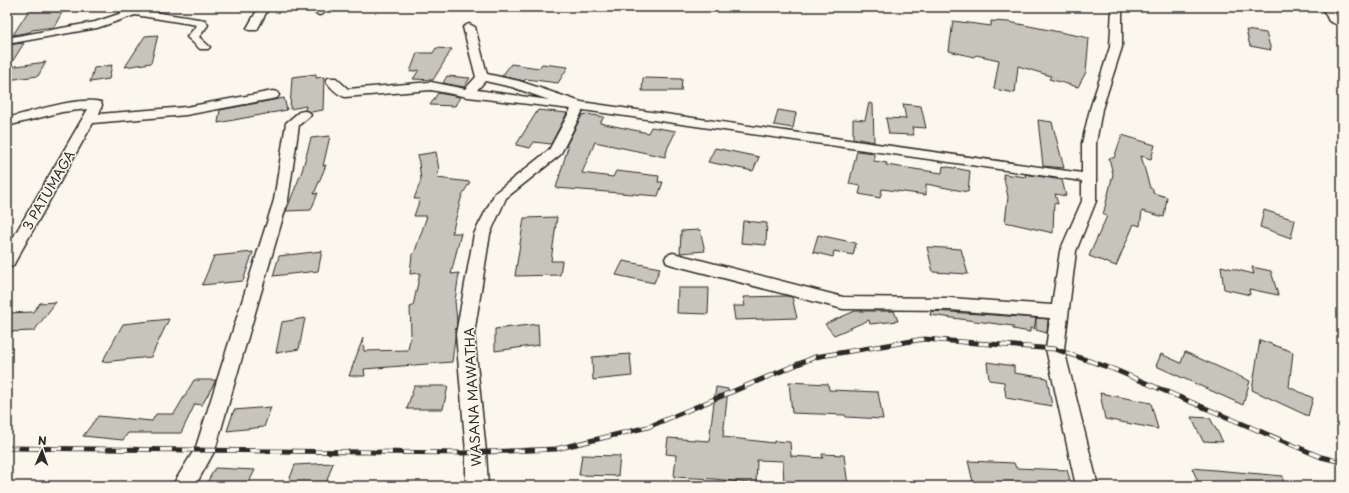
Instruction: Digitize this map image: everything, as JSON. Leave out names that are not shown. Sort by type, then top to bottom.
[{"type":"street","points":[[253,28],[264,7]]},
{"type":"street","points":[[1087,486],[1054,349],[1068,251],[1089,201],[1089,143],[1096,109],[1116,47],[1117,7]]},
{"type":"street","points":[[1327,7],[1333,19],[1342,24]]},
{"type":"street","points":[[7,41],[97,25],[136,10],[201,22],[203,25],[193,37],[204,48]]},
{"type":"street","points":[[469,27],[482,78]]},
{"type":"street","points":[[482,78],[515,84],[579,106]]},
{"type":"street","points":[[468,93],[482,78]]},
{"type":"street","points":[[332,81],[345,93],[431,86],[468,93],[558,105],[579,106],[1089,178]]},
{"type":"street","points":[[88,119],[186,111],[273,96]]},
{"type":"street","name":"3 PATUMAGA","points":[[7,122],[85,105],[96,106],[7,262]]},
{"type":"street","name":"WASANA MAWATHA","points":[[476,486],[476,452],[465,334],[482,234],[500,196],[555,152],[579,106]]},
{"type":"street","points":[[183,486],[205,450],[281,200],[293,123],[304,115]]},
{"type":"street","points":[[673,259],[843,303],[950,304],[1059,312]]},
{"type":"building","points":[[31,7],[65,7],[54,27],[32,30],[30,32],[13,35]]},
{"type":"building","points":[[953,21],[991,26],[991,21],[1009,22],[1089,38],[1086,72],[1078,87],[1049,79],[1051,76],[1018,66],[1015,93],[994,89],[999,60],[976,55],[974,57],[949,51]]},
{"type":"building","points":[[1246,30],[1266,33],[1271,50],[1250,46]]},
{"type":"building","points":[[158,35],[151,63],[125,67],[145,36]]},
{"type":"building","points":[[24,43],[9,67],[46,62],[38,76],[7,80],[7,45]]},
{"type":"building","points":[[436,48],[452,49],[433,80],[413,79],[419,70],[410,72],[417,53],[433,53]]},
{"type":"building","points":[[511,64],[539,68],[542,64],[568,67],[558,83],[526,79],[524,81],[502,76]]},
{"type":"building","points":[[112,65],[109,79],[90,82],[94,68]]},
{"type":"building","points":[[316,74],[316,78],[324,77],[323,110],[311,112],[305,110],[306,106],[290,109],[292,77]]},
{"type":"building","points":[[447,76],[470,78],[464,87],[443,83]]},
{"type":"building","points":[[643,78],[682,79],[681,91],[642,91]]},
{"type":"building","points":[[438,93],[460,97],[455,106],[430,105]]},
{"type":"building","points":[[284,98],[287,110],[218,123],[220,110]]},
{"type":"building","points":[[869,103],[873,104],[874,142],[853,138],[853,119],[865,120]]},
{"type":"building","points":[[903,104],[921,106],[926,128],[912,127],[914,135],[889,134],[886,118],[906,119]]},
{"type":"building","points":[[538,110],[567,113],[551,144],[534,142],[530,148],[516,145]]},
{"type":"building","points":[[778,110],[796,113],[793,128],[774,125]]},
{"type":"building","points":[[587,114],[604,117],[600,123],[648,133],[651,127],[676,131],[665,157],[595,142],[582,173],[613,177],[616,171],[659,176],[658,182],[663,182],[658,196],[556,188],[568,147],[566,146],[582,115]]},
{"type":"building","points":[[1038,120],[1052,122],[1064,168],[1043,166]]},
{"type":"building","points":[[1122,135],[1155,145],[1151,159],[1141,156],[1150,188],[1153,189],[1153,193],[1167,197],[1164,217],[1142,211],[1140,226],[1134,224],[1116,266],[1089,256],[1107,216],[1103,215],[1113,174],[1109,158],[1114,158]]},
{"type":"building","points":[[330,136],[323,166],[326,165],[314,194],[318,193],[311,210],[286,211],[302,171],[311,138]]},
{"type":"building","points":[[715,148],[759,157],[753,171],[708,162]]},
{"type":"building","points":[[857,151],[874,153],[874,161],[887,163],[886,165],[942,173],[943,166],[970,171],[968,192],[926,184],[926,195],[882,189],[880,198],[859,194],[861,186],[849,184]]},
{"type":"building","points":[[436,152],[439,170],[437,178],[470,182],[462,195],[452,233],[461,233],[451,274],[459,273],[455,301],[457,322],[452,362],[364,369],[365,376],[349,376],[363,338],[364,351],[408,350],[411,333],[410,307],[413,306],[420,273],[410,274],[412,254],[414,254],[427,216],[414,216],[420,199],[414,199],[421,180],[418,155]]},
{"type":"building","points":[[1003,174],[1026,177],[1025,174],[1062,180],[1066,196],[1055,194],[1058,204],[1054,203],[1053,233],[1005,222],[1008,197]]},
{"type":"building","points":[[1264,210],[1295,220],[1291,238],[1260,227]]},
{"type":"building","points":[[557,217],[551,261],[562,261],[560,275],[515,276],[524,218]]},
{"type":"building","points":[[743,221],[767,223],[766,245],[741,243]]},
{"type":"building","points":[[700,230],[705,251],[680,253],[681,231]]},
{"type":"building","points":[[818,235],[856,243],[853,255],[834,251],[833,257],[813,252]]},
{"type":"building","points":[[927,247],[961,249],[968,274],[933,272]]},
{"type":"building","points":[[322,251],[318,271],[273,276],[279,256]]},
{"type":"building","points":[[253,252],[243,281],[202,285],[214,256]]},
{"type":"building","points":[[623,261],[660,268],[654,283],[616,275]]},
{"type":"building","points":[[1221,266],[1254,274],[1252,267],[1271,271],[1278,295],[1249,289],[1250,295],[1224,289]]},
{"type":"building","points":[[678,288],[709,288],[708,314],[677,313]]},
{"type":"building","points":[[743,297],[792,297],[797,318],[735,320],[733,306],[745,306]]},
{"type":"building","points":[[56,302],[34,331],[7,332],[7,313],[33,312],[40,303]]},
{"type":"building","points":[[855,311],[894,311],[898,321],[870,324],[869,320],[834,335],[825,324]]},
{"type":"building","points":[[931,311],[1036,318],[1034,329],[1030,328],[1030,332],[1013,329],[1013,326],[930,315]]},
{"type":"building","points":[[305,318],[299,349],[276,353],[282,322]]},
{"type":"building","points":[[1036,318],[1048,319],[1047,333],[1036,330]]},
{"type":"building","points":[[169,319],[151,357],[102,362],[123,324]]},
{"type":"building","points":[[538,324],[539,345],[495,351],[495,329]]},
{"type":"building","points":[[1260,340],[1293,352],[1289,387],[1313,398],[1308,416],[1252,390]]},
{"type":"building","points":[[1185,352],[1250,381],[1243,405],[1156,366],[1161,354],[1181,363]]},
{"type":"building","points":[[630,354],[632,376],[593,380],[592,357]]},
{"type":"building","points":[[987,362],[1014,366],[1014,373],[1047,378],[1052,406],[1006,398],[1004,382],[989,380]]},
{"type":"building","points":[[194,380],[216,380],[202,405],[195,404],[181,433],[128,433],[123,440],[83,436],[98,416],[152,421],[156,414],[174,414]]},
{"type":"building","points":[[789,382],[828,384],[829,390],[878,392],[883,419],[846,417],[845,415],[792,413]]},
{"type":"building","points":[[414,386],[448,386],[443,409],[407,409]]},
{"type":"building","points":[[716,387],[728,389],[723,437],[774,443],[774,441],[790,442],[791,456],[823,458],[822,454],[844,455],[848,486],[784,486],[783,461],[757,460],[756,484],[714,479],[674,477],[676,455],[666,454],[668,438],[709,441]]},
{"type":"building","points":[[1100,393],[1151,403],[1158,429],[1105,419]]},
{"type":"building","points":[[271,407],[264,427],[227,431],[234,410]]},
{"type":"building","points":[[1191,417],[1210,418],[1223,442],[1203,441]]},
{"type":"building","points":[[582,455],[620,456],[618,476],[579,475]]},
{"type":"building","points":[[968,461],[1014,463],[1016,468],[1067,470],[1072,486],[974,486]]},
{"type":"building","points":[[333,463],[325,486],[287,486],[295,465]]},
{"type":"building","points":[[215,468],[255,470],[247,486],[205,486]]},
{"type":"building","points":[[1192,468],[1283,476],[1283,486],[1200,486]]},
{"type":"railway","points":[[7,448],[464,453],[556,449],[648,427],[815,357],[924,339],[1055,349],[1113,369],[1321,457],[1342,462]]}]
